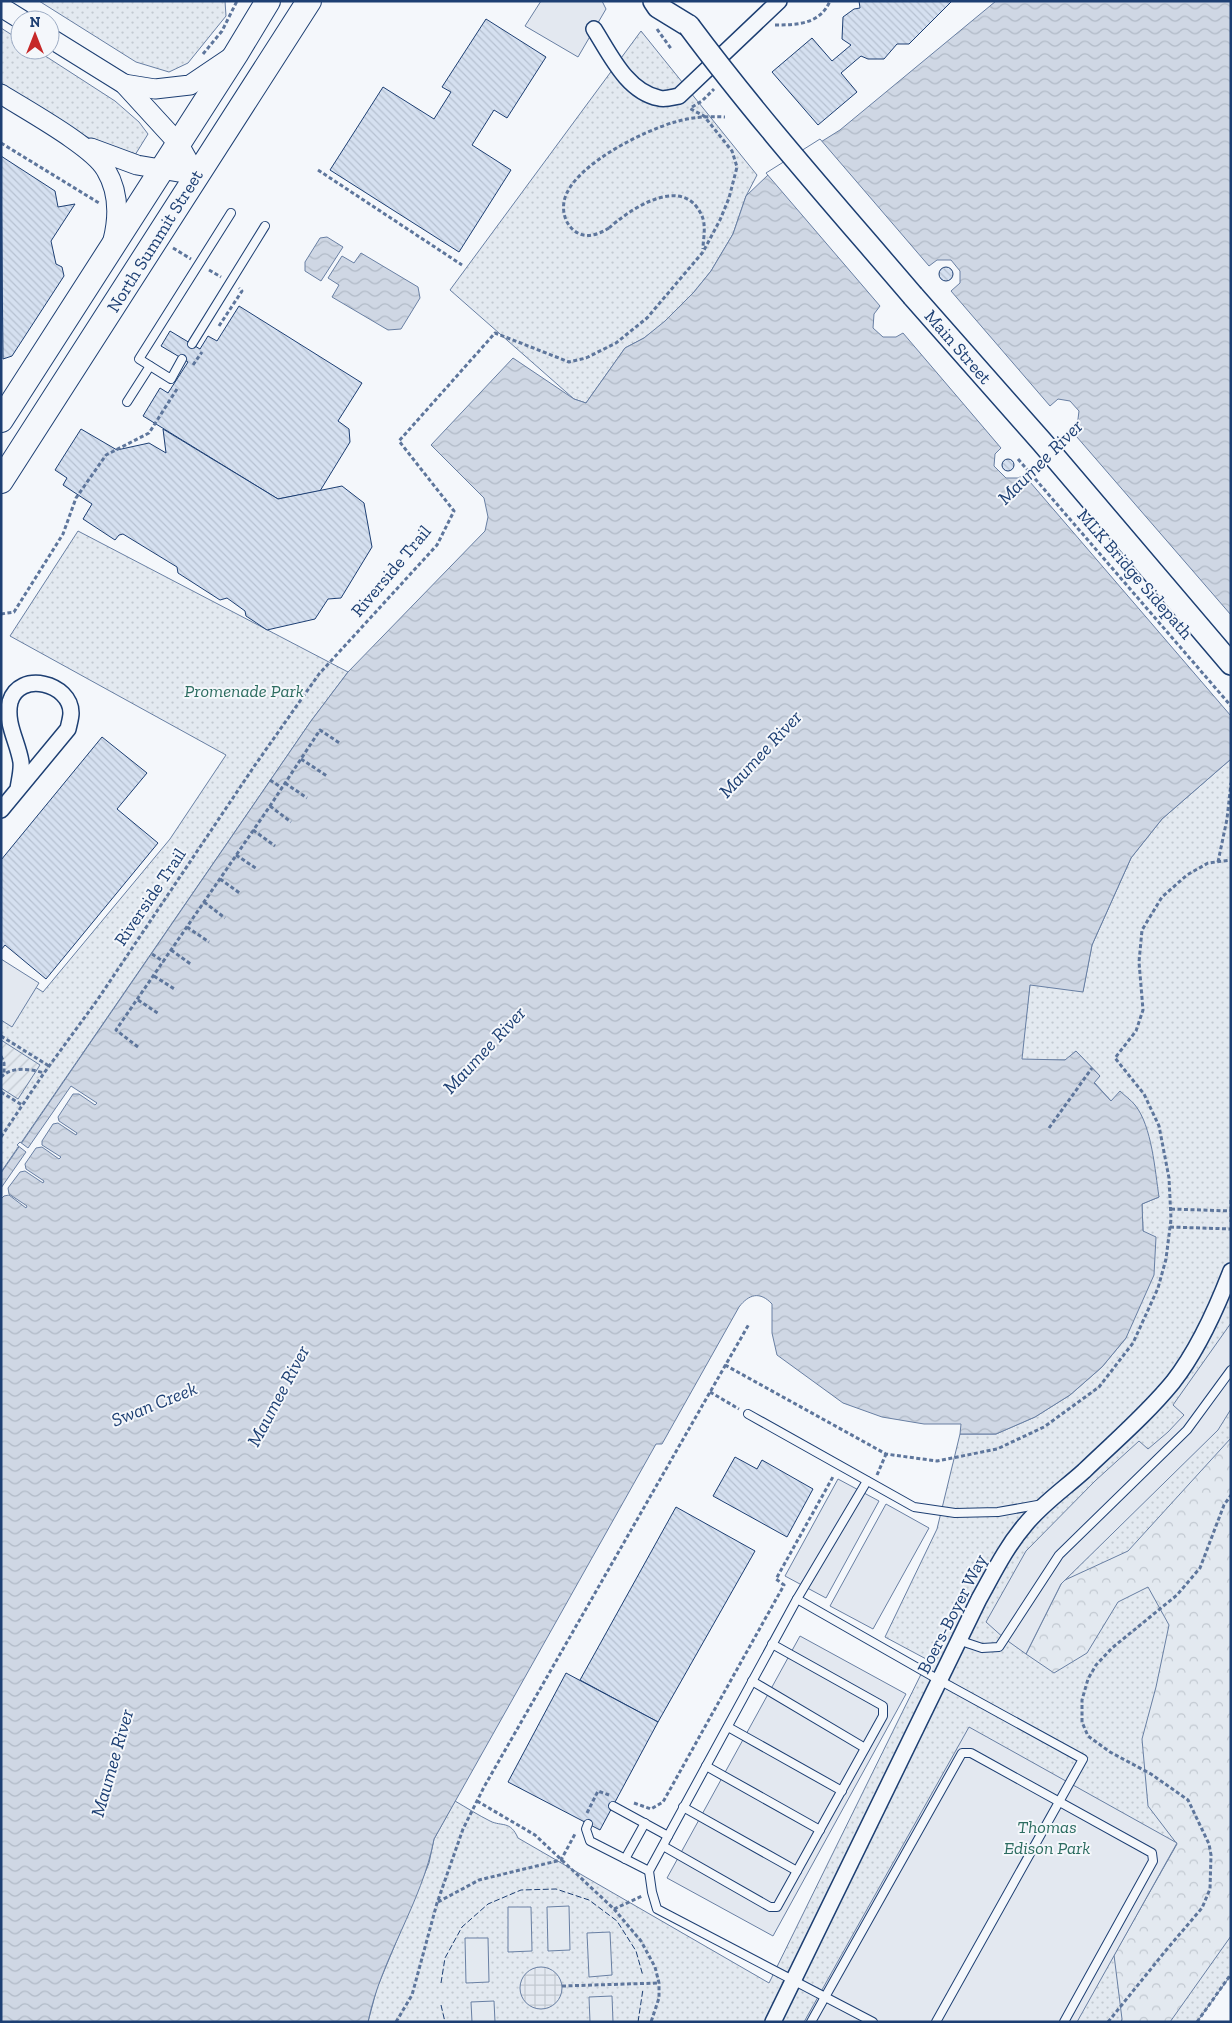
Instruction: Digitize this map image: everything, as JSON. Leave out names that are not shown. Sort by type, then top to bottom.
[{"type":"main road","name":"North Summit Street","points":[[1,420],[268,1]]},
{"type":"main road","name":"North Summit Street","points":[[1,481],[309,1]]},
{"type":"main road","points":[[654,1],[658,7],[689,26]]},
{"type":"main road","points":[[680,1],[689,26]]},
{"type":"main road","name":"Main Street","points":[[689,26],[727,77],[776,136],[1042,442],[1231,664]]},
{"type":"street","points":[[594,29],[626,77],[640,90],[660,99],[679,96],[779,1]]},
{"type":"street","points":[[60,44],[124,84],[178,143],[196,176]]},
{"type":"street","points":[[124,84],[155,89],[190,85],[236,54]]},
{"type":"street","points":[[1,94],[76,141],[106,168],[113,186],[118,209],[118,220],[111,249]]},
{"type":"street","points":[[76,141],[128,162],[196,176]]},
{"type":"street","points":[[1,810],[68,728],[71,714],[69,702],[62,693],[50,685],[35,683],[23,685],[15,692],[10,702],[10,726],[21,764],[18,789]]},
{"type":"street","name":"Boers-Boyer Way","points":[[773,2022],[958,1640],[1009,1546],[1025,1524],[1135,1423],[1173,1381],[1227,1294],[1231,1271]]},
{"type":"lane","points":[[182,359],[170,379],[139,359],[231,213]]},
{"type":"lane","points":[[192,344],[264,226]]},
{"type":"lane","points":[[127,402],[150,366]]},
{"type":"lane","points":[[958,1640],[982,1648],[999,1647],[1059,1556],[1187,1430],[1231,1370]]},
{"type":"lane","points":[[748,1414],[914,1507],[955,1513],[998,1512],[1046,1503]]},
{"type":"lane","points":[[870,1483],[797,1599],[649,1871],[657,1909],[873,2022]]},
{"type":"lane","points":[[797,1599],[1083,1759],[936,2022]]},
{"type":"lane","points":[[663,1846],[770,1908],[777,1907],[883,1716],[883,1706],[772,1644]]},
{"type":"lane","points":[[752,1681],[865,1748]]},
{"type":"lane","points":[[728,1727],[842,1791]]},
{"type":"lane","points":[[812,2022],[962,1753],[971,1753],[1152,1853],[1153,1861],[1064,2022]]},
{"type":"lane","points":[[706,1766],[820,1830]]},
{"type":"lane","points":[[613,1806],[668,1836]]},
{"type":"lane","points":[[684,1807],[797,1871]]},
{"type":"lane","points":[[585,1823],[590,1841],[649,1871]]},
{"type":"lane","points":[[625,1859],[644,1823]]},
{"type":"path","points":[[198,60],[222,31],[237,1]]},
{"type":"path","points":[[774,26],[808,22],[825,12],[830,1]]},
{"type":"path","name":"Riverside Trail","points":[[1,1136],[44,1072],[98,999],[253,768],[319,674],[437,545],[454,511],[399,441],[496,333],[569,362],[586,358],[616,343],[647,318],[702,252],[726,205],[736,167],[732,151],[704,116],[689,108],[702,101],[715,87]]},
{"type":"path","points":[[702,252],[704,224],[697,207],[686,198],[668,196],[649,201],[625,214],[609,228],[596,234],[581,235],[573,230],[565,219],[563,210],[566,194],[587,169],[614,149],[653,129],[692,118],[725,117]]},
{"type":"path","points":[[318,170],[462,265]]},
{"type":"path","points":[[216,330],[242,291]]},
{"type":"path","points":[[190,370],[206,346]]},
{"type":"path","points":[[1,614],[14,612],[63,534],[76,498],[106,455],[149,433],[180,386]]},
{"type":"path","name":"MLK Bridge Sidepath","points":[[1018,459],[1231,706]]},
{"type":"path","points":[[138,1047],[116,1030],[320,730],[341,744]]},
{"type":"path","points":[[301,759],[327,776]]},
{"type":"path","points":[[270,780],[282,788]]},
{"type":"path","points":[[285,783],[307,798]]},
{"type":"path","points":[[1218,862],[1227,818],[1231,783]]},
{"type":"path","points":[[270,806],[292,822]]},
{"type":"path","points":[[253,830],[275,846]]},
{"type":"path","points":[[236,855],[257,869]]},
{"type":"path","points":[[725,1365],[886,1454],[937,1461],[997,1449],[1044,1427],[1099,1387],[1133,1343],[1158,1288],[1166,1259],[1170,1227],[1169,1178],[1159,1126],[1144,1094],[1115,1058],[1136,1031],[1143,1010],[1139,962],[1142,930],[1162,897],[1187,874],[1208,863],[1231,860]]},
{"type":"path","points":[[220,879],[241,894]]},
{"type":"path","points":[[204,902],[225,918]]},
{"type":"path","points":[[187,927],[209,942]]},
{"type":"path","points":[[171,950],[192,965]]},
{"type":"path","points":[[152,954],[164,962]]},
{"type":"path","points":[[154,976],[176,990]]},
{"type":"path","points":[[138,1000],[159,1014]]},
{"type":"path","points":[[1,1036],[49,1066]]},
{"type":"path","points":[[1,1056],[4,1063],[2,1076],[20,1069],[44,1072]]},
{"type":"path","points":[[1049,1128],[1092,1068]]},
{"type":"path","points":[[1,1092],[22,1105]]},
{"type":"path","points":[[1231,1200],[1231,1222]]},
{"type":"path","points":[[1171,1209],[1231,1211]]},
{"type":"path","points":[[1170,1227],[1231,1228]]},
{"type":"path","points":[[396,2022],[412,1995],[437,1903],[463,1828],[749,1324]]},
{"type":"path","points":[[710,1392],[748,1414]]},
{"type":"path","points":[[870,1483],[886,1454]]},
{"type":"path","points":[[626,1800],[651,1810],[663,1802],[784,1585],[776,1579],[840,1466]]},
{"type":"path","points":[[1108,2022],[1202,1908],[1210,1889],[1211,1855],[1209,1844],[1188,1800],[1151,1774],[1110,1752],[1088,1736],[1082,1722],[1082,1700],[1088,1679],[1096,1664],[1112,1648],[1177,1595],[1200,1568],[1224,1505],[1231,1494]]},
{"type":"path","points":[[585,1823],[598,1791],[611,1796]]},
{"type":"path","points":[[477,1801],[535,1835],[614,1909],[641,1942],[655,1967],[659,1983],[659,1998],[651,2022]]},
{"type":"path","points":[[437,1903],[479,1880],[561,1860],[578,1829]]},
{"type":"path","points":[[614,1909],[652,1892]]},
{"type":"path","points":[[1197,2022],[1231,1974]]},
{"type":"path","points":[[562,1986],[659,1983]]},
{"type":"green space","points":[[39,1],[225,1],[226,16],[188,63],[169,72],[136,62],[60,14],[60,10],[53,10]]},
{"type":"green space","points":[[1,28],[10,34],[10,60],[51,60],[115,101],[139,122],[148,134],[135,155],[99,143],[81,134],[1,83]]},
{"type":"green space","points":[[641,31],[757,175],[746,196],[733,234],[711,271],[665,322],[644,338],[625,348],[586,403],[574,399],[450,290]]},
{"type":"green space","name":"Promenade Park","points":[[78,531],[348,672],[311,721],[1,1172],[1,965],[43,992],[170,839],[226,755],[10,636]]},
{"type":"green space","name":"Thomas Edison Park","points":[[1231,759],[1231,1975],[1197,2022],[368,2022],[377,1988],[429,1863],[434,1839],[455,1801],[494,1823],[509,1826],[518,1838],[769,1983],[928,1660],[885,1637],[937,1529],[960,1434],[996,1434],[1035,1417],[1070,1395],[1102,1367],[1126,1338],[1143,1231],[1142,1204],[1159,1197],[1111,1101],[1094,1082],[1100,1076],[1076,1051],[1066,1060],[1021,1060],[1030,984],[1083,991],[1092,945],[1131,858],[1162,819]]},
{"type":"green space","points":[[1,1040],[40,1065],[18,1099],[1,1088]]},
{"type":"green space","points":[[1231,1438],[1231,1936],[1170,2022],[1121,2022],[1114,1955],[1177,1844],[1148,1806],[1142,1739],[1156,1687],[1169,1625],[1148,1587],[1118,1602],[1087,1653],[1054,1673],[1026,1654],[1061,1584],[1065,1580],[1128,1551]]},
{"type":"green space","points":[[569,1906],[570,1950],[548,1951],[547,1907]]},
{"type":"green space","points":[[508,1907],[531,1907],[532,1951],[508,1952]]},
{"type":"green space","points":[[610,1932],[612,1975],[589,1977],[587,1933]]},
{"type":"green space","points":[[465,1938],[488,1938],[489,1982],[466,1983]]},
{"type":"green space","points":[[612,1996],[613,2022],[590,2022],[589,1997]]},
{"type":"green space","points":[[494,2001],[495,2022],[472,2022],[471,2002]]},
{"type":"shaded area","points":[[541,1],[602,1],[606,9],[578,57],[525,26]]},
{"type":"shaded area","points":[[1,959],[39,983],[12,1027],[1,1020]]},
{"type":"shaded area","points":[[1231,1323],[1231,1409],[1218,1430],[1061,1584],[1026,1654],[986,1622],[1026,1551],[1095,1481],[1139,1441],[1148,1449],[1184,1415],[1173,1405]]},
{"type":"shaded area","points":[[838,1479],[879,1501],[826,1598],[785,1576]]},
{"type":"shaded area","points":[[886,1504],[929,1528],[873,1629],[830,1606]]},
{"type":"shaded area","points":[[800,1636],[906,1694],[773,1936],[667,1878]]},
{"type":"shaded area","points":[[969,1727],[1177,1843],[1077,2022],[804,2022]]},
{"type":"shaded area","points":[[545,1967],[553,1970],[559,1976],[562,1988],[559,2000],[553,2006],[537,2009],[529,2006],[523,2000],[520,1984],[523,1976],[529,1970]]},
{"type":"water","points":[[996,1],[1231,1],[1231,759],[1162,819],[1131,858],[1092,945],[1083,992],[1030,985],[1022,1059],[1065,1060],[1076,1051],[1100,1076],[1094,1083],[1111,1101],[1120,1091],[1135,1105],[1141,1114],[1152,1149],[1159,1197],[1142,1204],[1143,1231],[1156,1237],[1154,1275],[1126,1338],[1102,1367],[1070,1395],[1035,1417],[996,1434],[960,1434],[961,1424],[924,1424],[882,1417],[843,1403],[777,1355],[772,1333],[772,1304],[759,1296],[747,1299],[739,1307],[662,1444],[656,1444],[434,1839],[420,1886],[382,1975],[368,2022],[1,2022],[1,1173],[311,721],[348,672],[485,531],[488,517],[484,498],[431,445],[513,358],[574,399],[586,403],[625,348],[644,338],[665,321],[694,292],[711,271],[733,234],[746,196],[768,175],[840,130]]},
{"type":"water","points":[[327,237],[343,247],[321,281],[305,271],[305,262],[320,238]]},
{"type":"water","points":[[361,253],[418,287],[420,298],[401,329],[388,330],[332,297],[339,285],[328,278],[342,256],[354,263]]},
{"type":"pier","points":[[820,139],[929,266],[937,260],[951,260],[960,271],[960,283],[951,291],[1050,406],[1058,399],[1070,401],[1079,411],[1078,419],[1070,429],[1231,615],[1231,716],[1024,475],[1018,478],[1006,478],[994,466],[995,454],[1001,448],[903,333],[896,337],[883,337],[873,328],[874,314],[880,306],[766,173]]},
{"type":"pier","points":[[71,1086],[97,1103],[95,1105],[79,1094],[73,1094],[58,1117],[59,1121],[77,1133],[76,1135],[58,1123],[53,1124],[42,1141],[42,1145],[61,1157],[59,1159],[42,1147],[36,1148],[25,1164],[26,1169],[44,1181],[43,1183],[25,1171],[20,1172],[8,1188],[9,1194],[27,1206],[26,1208],[9,1195],[1,1199],[1,1188],[26,1152],[17,1145],[20,1142],[28,1148]]},
{"type":"building","points":[[859,1],[952,1],[909,44],[897,44],[884,59],[868,59],[861,56],[841,73],[857,92],[818,125],[772,72],[812,38],[832,61],[851,45],[842,39],[843,17],[854,9],[860,8]]},
{"type":"building","points":[[486,19],[546,57],[507,118],[494,110],[472,145],[511,170],[459,252],[330,170],[383,87],[434,119],[451,92],[442,87]]},
{"type":"building","points":[[1,156],[55,191],[58,207],[75,204],[51,241],[56,264],[62,267],[64,276],[12,356],[3,359]]},
{"type":"building","points":[[943,267],[949,267],[953,274],[949,281],[943,281],[939,277],[939,271]]},
{"type":"building","points":[[239,306],[362,383],[338,421],[349,429],[350,442],[320,491],[278,499],[143,416],[160,388],[168,393],[188,362],[161,346],[170,331],[200,349],[208,336],[217,341]]},
{"type":"building","points":[[81,429],[117,450],[149,443],[166,453],[163,429],[278,499],[342,486],[364,503],[372,547],[341,598],[328,599],[315,619],[267,630],[246,616],[245,611],[227,598],[220,600],[178,573],[177,567],[123,534],[119,535],[115,540],[83,519],[92,504],[63,485],[67,478],[55,470]]},
{"type":"building","points":[[1010,459],[1013,460],[1013,470],[1006,471],[1003,470],[1002,463],[1003,460]]},
{"type":"building","points":[[102,737],[147,773],[117,809],[158,843],[46,979],[5,945],[1,950],[1,860]]},
{"type":"building","points":[[735,1457],[757,1469],[762,1460],[813,1489],[787,1537],[713,1496]]},
{"type":"building","points":[[676,1507],[755,1551],[658,1722],[580,1680]]},
{"type":"building","points":[[566,1673],[658,1722],[600,1830],[508,1782]]},
{"type":"fence","points":[[441,1983],[445,1958],[462,1927],[488,1904],[521,1890],[556,1889],[589,1900],[617,1921],[636,1951],[643,1976]]},
{"type":"fence","points":[[638,2022],[643,1989]]},
{"type":"fence","points":[[441,2005],[445,2022]]},
{"type":"water label","name":"Maumee River","points":[[1040,462]]},
{"type":"water label","name":"Maumee River","points":[[760,754]]},
{"type":"water label","name":"Maumee River","points":[[484,1050]]},
{"type":"water label","name":"Maumee River","points":[[278,1396]]},
{"type":"water label","name":"Swan Creek","points":[[154,1404]]},
{"type":"water label","name":"Maumee River","points":[[112,1763]]}]
